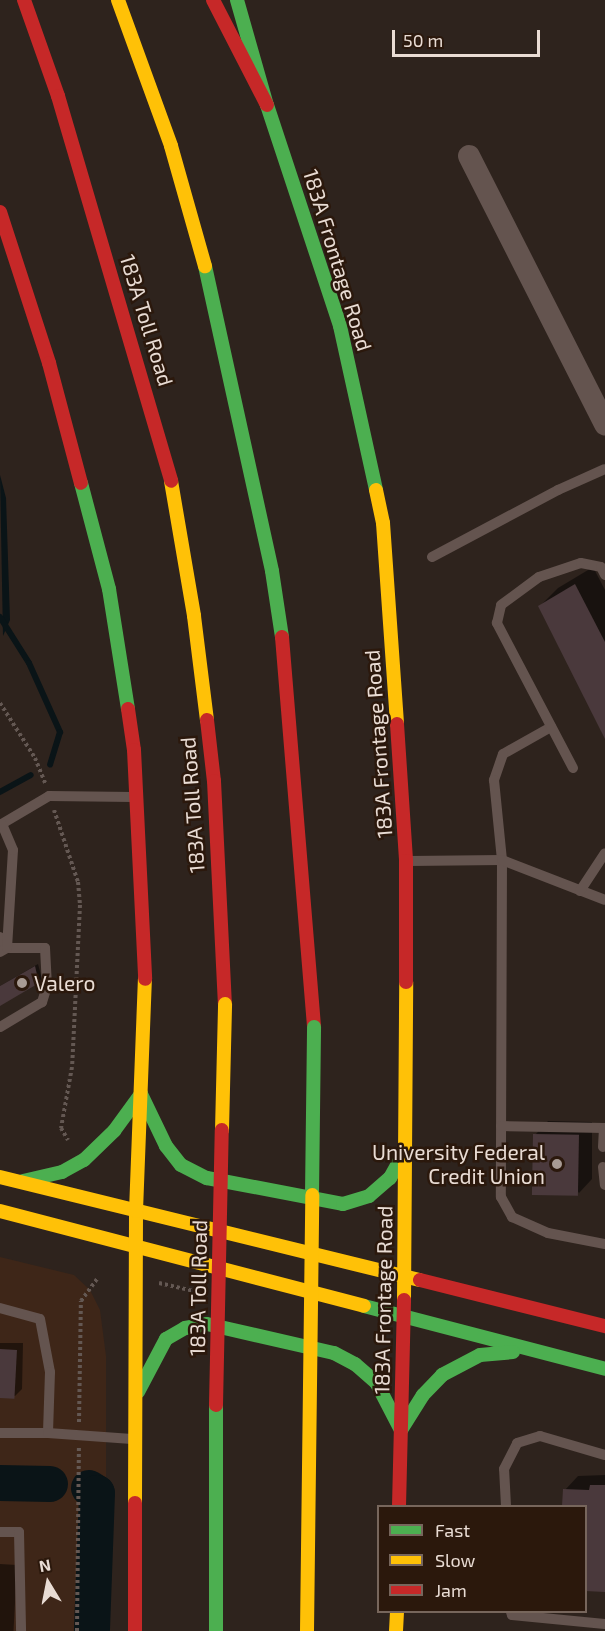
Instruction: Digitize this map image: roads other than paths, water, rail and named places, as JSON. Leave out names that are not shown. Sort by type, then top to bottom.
[{"type":"main road","name":"183A Toll Road","points":[[24,0],[58,96],[167,461],[194,616],[214,781],[225,1004],[216,1403],[216,1631]]},
{"type":"main road","points":[[117,0],[171,146],[204,263],[272,570],[288,677],[314,1028],[307,1631]]},
{"type":"main road","points":[[213,0],[267,105]]},
{"type":"main road","name":"183A Frontage Road","points":[[237,0],[267,105],[340,326],[383,523],[405,800],[406,861],[405,1276],[399,1505]]},
{"type":"main road","points":[[0,212],[49,363],[109,589],[134,750],[146,964],[136,1211],[135,1631]]},
{"type":"main road","points":[[141,1094],[176,1159],[207,1178],[343,1204],[369,1197],[390,1178],[406,1149]]},
{"type":"main road","points":[[18,1182],[62,1172],[84,1160],[114,1131],[141,1094]]},
{"type":"main road","points":[[0,1177],[605,1326]]},
{"type":"main road","points":[[0,1211],[136,1245],[525,1351],[605,1369]]},
{"type":"main road","points":[[135,1398],[166,1339],[185,1328],[207,1324],[334,1353],[355,1364],[376,1382],[401,1430]]},
{"type":"main road","points":[[401,1430],[423,1395],[442,1375],[480,1355],[525,1351]]},
{"type":"main road","points":[[396,1631],[397,1613]]},
{"type":"street","points":[[469,156],[605,424]]},
{"type":"lane","points":[[432,557],[605,469]]},
{"type":"lane","points":[[573,768],[497,623],[501,605],[539,577],[581,563],[601,567],[605,575]]},
{"type":"lane","points":[[551,727],[503,754],[494,780],[502,860],[501,1197],[512,1217],[548,1233],[605,1244]]},
{"type":"lane","points":[[4,950],[13,850],[1,825],[49,796],[137,797]]},
{"type":"lane","points":[[580,891],[605,853]]},
{"type":"lane","points":[[406,861],[502,860],[605,900]]},
{"type":"lane","points":[[0,937],[4,950]]},
{"type":"lane","points":[[0,1027],[42,1002],[47,986],[45,948],[4,950]]},
{"type":"lane","points":[[501,1126],[604,1128],[603,1147]]},
{"type":"lane","points":[[603,1167],[605,1185]]},
{"type":"lane","points":[[0,1308],[40,1319],[50,1372],[48,1433]]},
{"type":"lane","points":[[0,1433],[48,1433],[134,1439]]},
{"type":"lane","points":[[506,1505],[504,1469],[517,1443],[540,1436],[605,1455]]},
{"type":"lane","points":[[0,1532],[20,1532],[21,1631]]},
{"type":"lane","points":[[512,1613],[512,1615],[605,1623]]},
{"type":"waterway","points":[[0,617],[29,663],[60,732],[50,765]]},
{"type":"waterway","points":[[0,792],[31,775]]},
{"type":"waterway","points":[[0,1483],[50,1484]]},
{"type":"waterway","points":[[89,1488],[97,1493],[92,1631]]},
{"type":"place","name":"Valero","points":[[22,983]]},
{"type":"place","name":"University Federal Credit Union","points":[[557,1164]]}]
